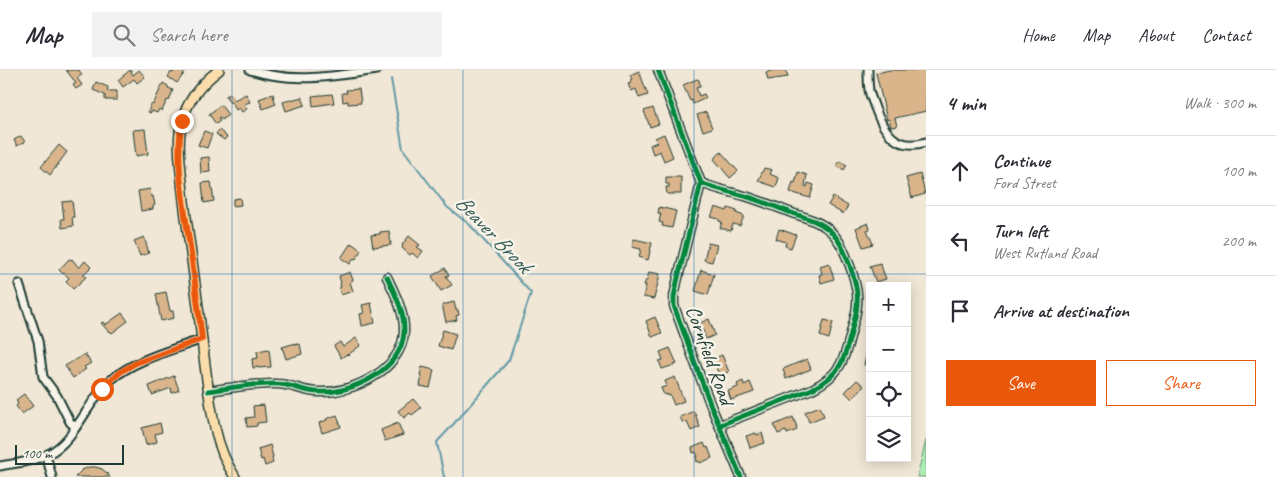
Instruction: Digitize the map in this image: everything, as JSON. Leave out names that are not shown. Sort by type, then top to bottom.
[{"type":"main road","points":[[219,70],[205,82],[192,98],[186,110],[180,135],[180,168],[208,391],[222,454],[235,477]]},
{"type":"street","points":[[250,70],[278,77],[305,79],[377,70]]},
{"type":"street","points":[[658,70],[702,183],[806,217],[830,230],[839,241],[845,253],[856,286],[858,301],[856,314],[844,360],[831,377],[812,388],[720,425]]},
{"type":"street","points":[[868,70],[869,89],[880,122],[885,130],[904,144],[918,145],[926,142]]},
{"type":"street","name":"Cornfield Road","points":[[702,183],[677,282],[674,306],[711,406],[741,477]]},
{"type":"street","points":[[208,391],[288,384],[317,392],[326,392],[354,387],[375,376],[394,359],[403,338],[404,329],[401,312],[388,277]]},
{"type":"street","points":[[19,284],[38,341],[43,377],[57,396],[70,422],[75,427]]},
{"type":"street","points":[[0,466],[30,460],[57,450],[102,389],[122,371],[136,363],[202,339]]},
{"type":"street","points":[[46,455],[52,477]]},
{"type":"green space","points":[[926,440],[926,477],[917,477]]},
{"type":"building","points":[[66,70],[79,70],[82,75],[77,78],[82,85],[76,89],[73,85],[76,83]]},
{"type":"building","points":[[130,70],[133,75],[139,70],[145,77],[137,83],[134,79],[123,87],[118,80]]},
{"type":"building","points":[[175,70],[186,71],[177,83],[168,77]]},
{"type":"building","points":[[786,70],[788,77],[768,80],[766,72]]},
{"type":"building","points":[[890,70],[926,70],[926,111],[895,118],[897,126],[891,127],[889,119],[887,120],[876,73]]},
{"type":"building","points":[[639,71],[648,95],[639,98],[636,89],[631,91],[628,84],[631,83],[630,80],[632,79],[630,75]]},
{"type":"building","points":[[697,79],[700,84],[700,86],[696,87],[699,96],[704,94],[706,98],[693,104],[683,85]]},
{"type":"building","points":[[96,82],[108,87],[107,91],[117,91],[117,100],[105,100],[105,95],[93,90]]},
{"type":"building","points":[[163,83],[173,90],[169,101],[167,100],[162,111],[159,109],[157,113],[148,112],[151,104],[153,105]]},
{"type":"building","points":[[359,89],[361,103],[348,104],[348,101],[343,102],[342,93],[347,93],[346,90]]},
{"type":"building","points":[[230,93],[234,100],[246,94],[250,102],[244,104],[247,109],[242,112],[239,108],[236,110],[226,96]]},
{"type":"building","points":[[273,94],[276,104],[263,109],[259,99]]},
{"type":"building","points":[[332,94],[334,103],[313,106],[312,96]]},
{"type":"building","points":[[302,97],[305,105],[286,111],[283,102]]},
{"type":"building","points":[[221,105],[228,115],[222,120],[220,117],[218,118],[220,121],[216,124],[209,114]]},
{"type":"building","points":[[653,108],[659,124],[650,127],[644,111]]},
{"type":"building","points":[[706,112],[712,128],[703,131],[697,115]]},
{"type":"building","points":[[145,129],[148,154],[136,156],[133,130]]},
{"type":"building","points":[[219,130],[227,137],[224,140],[216,134]]},
{"type":"building","points":[[204,131],[212,134],[207,148],[198,145]]},
{"type":"building","points":[[664,134],[673,157],[664,161],[660,151],[653,154],[650,145],[657,142],[655,138]]},
{"type":"building","points":[[21,136],[25,142],[17,146],[14,140]]},
{"type":"building","points":[[59,145],[67,152],[50,175],[41,167]]},
{"type":"building","points":[[721,152],[738,171],[730,178],[714,159]]},
{"type":"building","points":[[209,157],[210,172],[201,173],[200,158]]},
{"type":"building","points":[[839,161],[847,165],[844,170],[836,166]]},
{"type":"building","points":[[764,168],[772,170],[770,174],[779,178],[776,187],[758,181]]},
{"type":"building","points":[[798,172],[807,175],[805,186],[807,187],[808,183],[814,185],[810,198],[790,192]]},
{"type":"building","points":[[920,174],[925,194],[912,198],[906,178]]},
{"type":"building","points":[[666,177],[681,177],[681,194],[667,194],[666,187],[669,187],[669,184],[666,184]]},
{"type":"building","points":[[211,182],[214,201],[204,203],[202,183]]},
{"type":"building","points":[[150,189],[155,205],[153,209],[141,211],[138,191]]},
{"type":"building","points":[[833,197],[848,206],[843,214],[828,205]]},
{"type":"building","points":[[240,198],[241,205],[233,206],[233,199]]},
{"type":"building","points":[[72,201],[73,226],[62,228],[61,219],[64,219],[62,202]]},
{"type":"building","points":[[659,207],[676,211],[672,228],[662,226],[663,223],[659,222],[661,214],[658,213]]},
{"type":"building","points":[[715,207],[727,211],[728,208],[744,216],[740,226],[733,224],[731,231],[720,228],[722,222],[711,217]]},
{"type":"building","points":[[868,223],[870,229],[867,230],[873,244],[863,247],[856,228]]},
{"type":"building","points":[[779,229],[796,235],[791,248],[785,246],[786,242],[776,239]]},
{"type":"building","points":[[389,231],[391,245],[373,247],[371,235]]},
{"type":"building","points":[[409,236],[420,245],[417,247],[423,251],[418,258],[412,253],[410,255],[402,248],[402,245]]},
{"type":"building","points":[[144,237],[149,253],[140,256],[134,241]]},
{"type":"building","points":[[634,239],[652,243],[648,260],[639,257],[641,249],[632,247]]},
{"type":"building","points":[[351,243],[361,250],[356,259],[354,258],[350,264],[341,258]]},
{"type":"building","points":[[708,243],[717,245],[712,262],[704,260]]},
{"type":"building","points":[[69,259],[72,259],[79,268],[85,261],[91,267],[83,275],[86,277],[73,289],[66,281],[69,278],[59,270]]},
{"type":"building","points":[[829,263],[834,279],[821,283],[819,275],[822,274],[820,266]]},
{"type":"building","points":[[880,263],[886,279],[876,282],[870,266]]},
{"type":"building","points":[[445,268],[449,275],[446,276],[452,285],[441,291],[432,276]]},
{"type":"building","points":[[701,270],[714,274],[708,295],[695,291]]},
{"type":"building","points":[[350,272],[353,280],[350,282],[353,291],[341,295],[339,276]]},
{"type":"building","points":[[649,272],[660,274],[654,299],[643,297],[646,285],[644,285]]},
{"type":"building","points":[[166,292],[170,311],[173,311],[174,318],[161,321],[156,294]]},
{"type":"building","points":[[454,302],[459,315],[456,316],[457,320],[446,322],[442,305]]},
{"type":"building","points":[[371,303],[375,323],[362,326],[360,314],[364,313],[362,305]]},
{"type":"building","points":[[122,313],[128,321],[112,333],[101,323],[103,322],[105,325]]},
{"type":"building","points":[[655,317],[662,333],[652,337],[646,321]]},
{"type":"building","points":[[709,319],[715,335],[706,339],[700,323]]},
{"type":"building","points":[[824,320],[833,322],[829,339],[820,336]]},
{"type":"building","points":[[443,330],[456,334],[451,350],[438,346]]},
{"type":"building","points":[[356,338],[361,345],[341,358],[334,346],[340,342],[343,347]]},
{"type":"building","points":[[296,343],[296,345],[300,344],[302,354],[286,359],[282,347]]},
{"type":"building","points":[[670,348],[677,364],[662,369],[659,361],[663,360],[660,352]]},
{"type":"building","points":[[269,349],[271,367],[253,368],[252,359],[258,358],[257,351]]},
{"type":"building","points":[[85,354],[91,363],[73,378],[65,366]]},
{"type":"building","points":[[722,355],[729,372],[719,375],[713,359]]},
{"type":"building","points":[[807,359],[811,369],[786,379],[783,369]]},
{"type":"building","points":[[422,367],[434,370],[430,388],[420,386]]},
{"type":"building","points":[[174,376],[179,390],[172,393],[171,388],[152,395],[149,386]]},
{"type":"building","points":[[675,377],[684,401],[674,405],[670,395],[664,395],[661,388],[667,386],[665,381]]},
{"type":"building","points":[[857,380],[864,386],[852,399],[845,392]]},
{"type":"building","points":[[743,381],[744,385],[750,382],[754,392],[731,400],[728,391],[738,387],[737,384]]},
{"type":"building","points":[[24,394],[33,406],[22,414],[16,406],[18,404],[16,400]]},
{"type":"building","points":[[413,399],[421,408],[404,418],[398,411]]},
{"type":"building","points":[[264,405],[266,422],[257,423],[257,426],[247,427],[246,418],[254,417],[253,406]]},
{"type":"building","points":[[820,406],[824,416],[809,422],[805,412]]},
{"type":"building","points":[[694,411],[700,427],[691,431],[687,422],[683,423],[680,417]]},
{"type":"building","points":[[337,415],[341,427],[322,433],[319,423]]},
{"type":"building","points":[[793,417],[797,430],[787,434],[786,431],[778,434],[774,425]]},
{"type":"building","points":[[160,423],[162,432],[155,434],[157,442],[146,445],[142,428]]},
{"type":"building","points":[[398,423],[403,435],[385,441],[381,430]]},
{"type":"building","points":[[756,433],[757,435],[762,433],[765,443],[750,448],[746,436]]},
{"type":"building","points":[[704,443],[706,448],[708,447],[712,458],[700,463],[699,461],[697,462],[696,457],[698,457],[696,452],[693,453],[692,448]]},
{"type":"building","points":[[270,445],[273,463],[265,466],[258,449]]},
{"type":"building","points":[[89,467],[102,469],[110,477],[75,477],[82,470]]},
{"type":"waterway","name":"Beaver Brook","points":[[391,79],[403,149],[447,207],[470,225],[531,293],[509,360],[437,442],[444,477]]},
{"type":"cycle path","points":[[658,70],[701,183],[677,282],[674,306],[711,406],[741,477]]},
{"type":"cycle path","points":[[701,183],[757,200],[821,224],[833,234],[844,251],[853,274],[857,295],[857,309],[848,346],[842,363],[831,377],[812,389],[720,425]]},
{"type":"cycle path","points":[[208,391],[242,386],[282,384],[313,392],[331,392],[346,389],[373,377],[394,358],[401,346],[404,332],[401,311],[387,277]]},
{"type":"route","points":[[102,389],[122,371],[136,363],[202,339],[180,168],[179,151],[182,121]]}]
